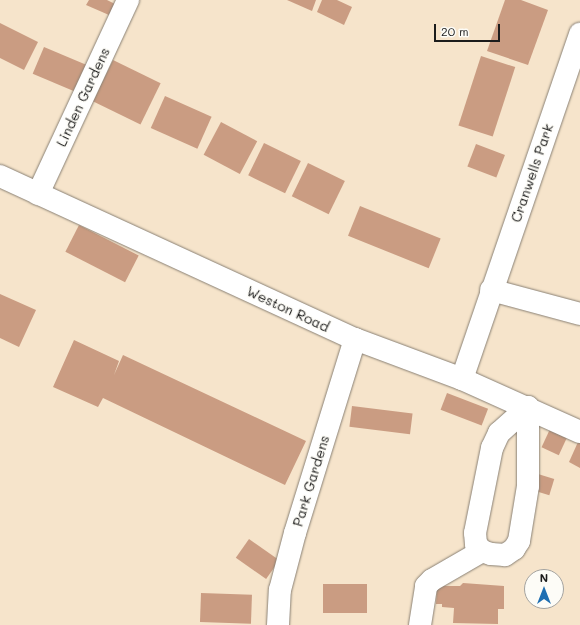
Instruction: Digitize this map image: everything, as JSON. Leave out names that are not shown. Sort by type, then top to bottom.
[{"type":"street","name":"Linden Gardens","points":[[38,194],[128,0]]},
{"type":"street","name":"Cranwells Park","points":[[462,379],[491,290],[576,56],[580,34]]},
{"type":"street","name":"Weston Road","points":[[0,176],[355,340],[462,379],[528,407],[580,432]]},
{"type":"street","points":[[491,290],[580,314]]},
{"type":"street","name":"Park Gardens","points":[[278,625],[280,590],[293,540],[355,340]]},
{"type":"street","points":[[528,407],[529,471],[519,541],[514,550],[505,555],[482,551],[476,544],[475,533],[492,448],[499,433],[528,407]]},
{"type":"street","points":[[420,625],[426,586],[432,580],[482,551]]},
{"type":"building","points":[[89,0],[107,0],[115,4],[109,15],[86,5]]},
{"type":"building","points":[[287,0],[316,0],[312,11]]},
{"type":"building","points":[[322,0],[337,0],[352,7],[344,25],[317,12]]},
{"type":"building","points":[[505,0],[521,0],[548,10],[528,65],[487,51]]},
{"type":"building","points":[[0,23],[38,42],[24,70],[0,58]]},
{"type":"building","points":[[44,47],[87,65],[76,92],[33,74]]},
{"type":"building","points":[[481,56],[515,67],[493,137],[458,125]]},
{"type":"building","points":[[113,60],[161,83],[140,125],[93,101]]},
{"type":"building","points":[[165,96],[212,117],[197,149],[151,128]]},
{"type":"building","points":[[221,122],[257,141],[240,174],[204,155]]},
{"type":"building","points":[[264,143],[301,161],[285,193],[248,175]]},
{"type":"building","points":[[476,144],[505,155],[496,178],[467,166]]},
{"type":"building","points":[[308,163],[345,181],[329,214],[292,196]]},
{"type":"building","points":[[360,206],[441,239],[429,268],[348,236]]},
{"type":"building","points":[[79,225],[139,255],[125,282],[65,252]]},
{"type":"building","points":[[0,294],[36,310],[19,347],[0,338]]},
{"type":"building","points":[[74,340],[119,361],[114,375],[123,355],[306,441],[285,485],[103,398],[98,407],[53,387]]},
{"type":"building","points":[[447,393],[488,409],[482,426],[441,410]]},
{"type":"building","points":[[352,406],[413,413],[410,434],[349,427]]},
{"type":"building","points":[[550,429],[567,437],[559,455],[542,447]]},
{"type":"building","points":[[578,442],[580,443],[580,468],[569,462]]},
{"type":"building","points":[[538,474],[554,479],[549,495],[533,490]]},
{"type":"building","points":[[249,539],[279,560],[266,579],[236,558]]},
{"type":"building","points":[[463,583],[504,586],[504,609],[498,609],[498,624],[453,623],[454,608],[442,607],[442,604],[436,604],[437,586],[460,586]]},
{"type":"building","points":[[323,584],[367,584],[367,613],[323,613]]},
{"type":"building","points":[[201,593],[252,595],[251,624],[200,622]]}]
